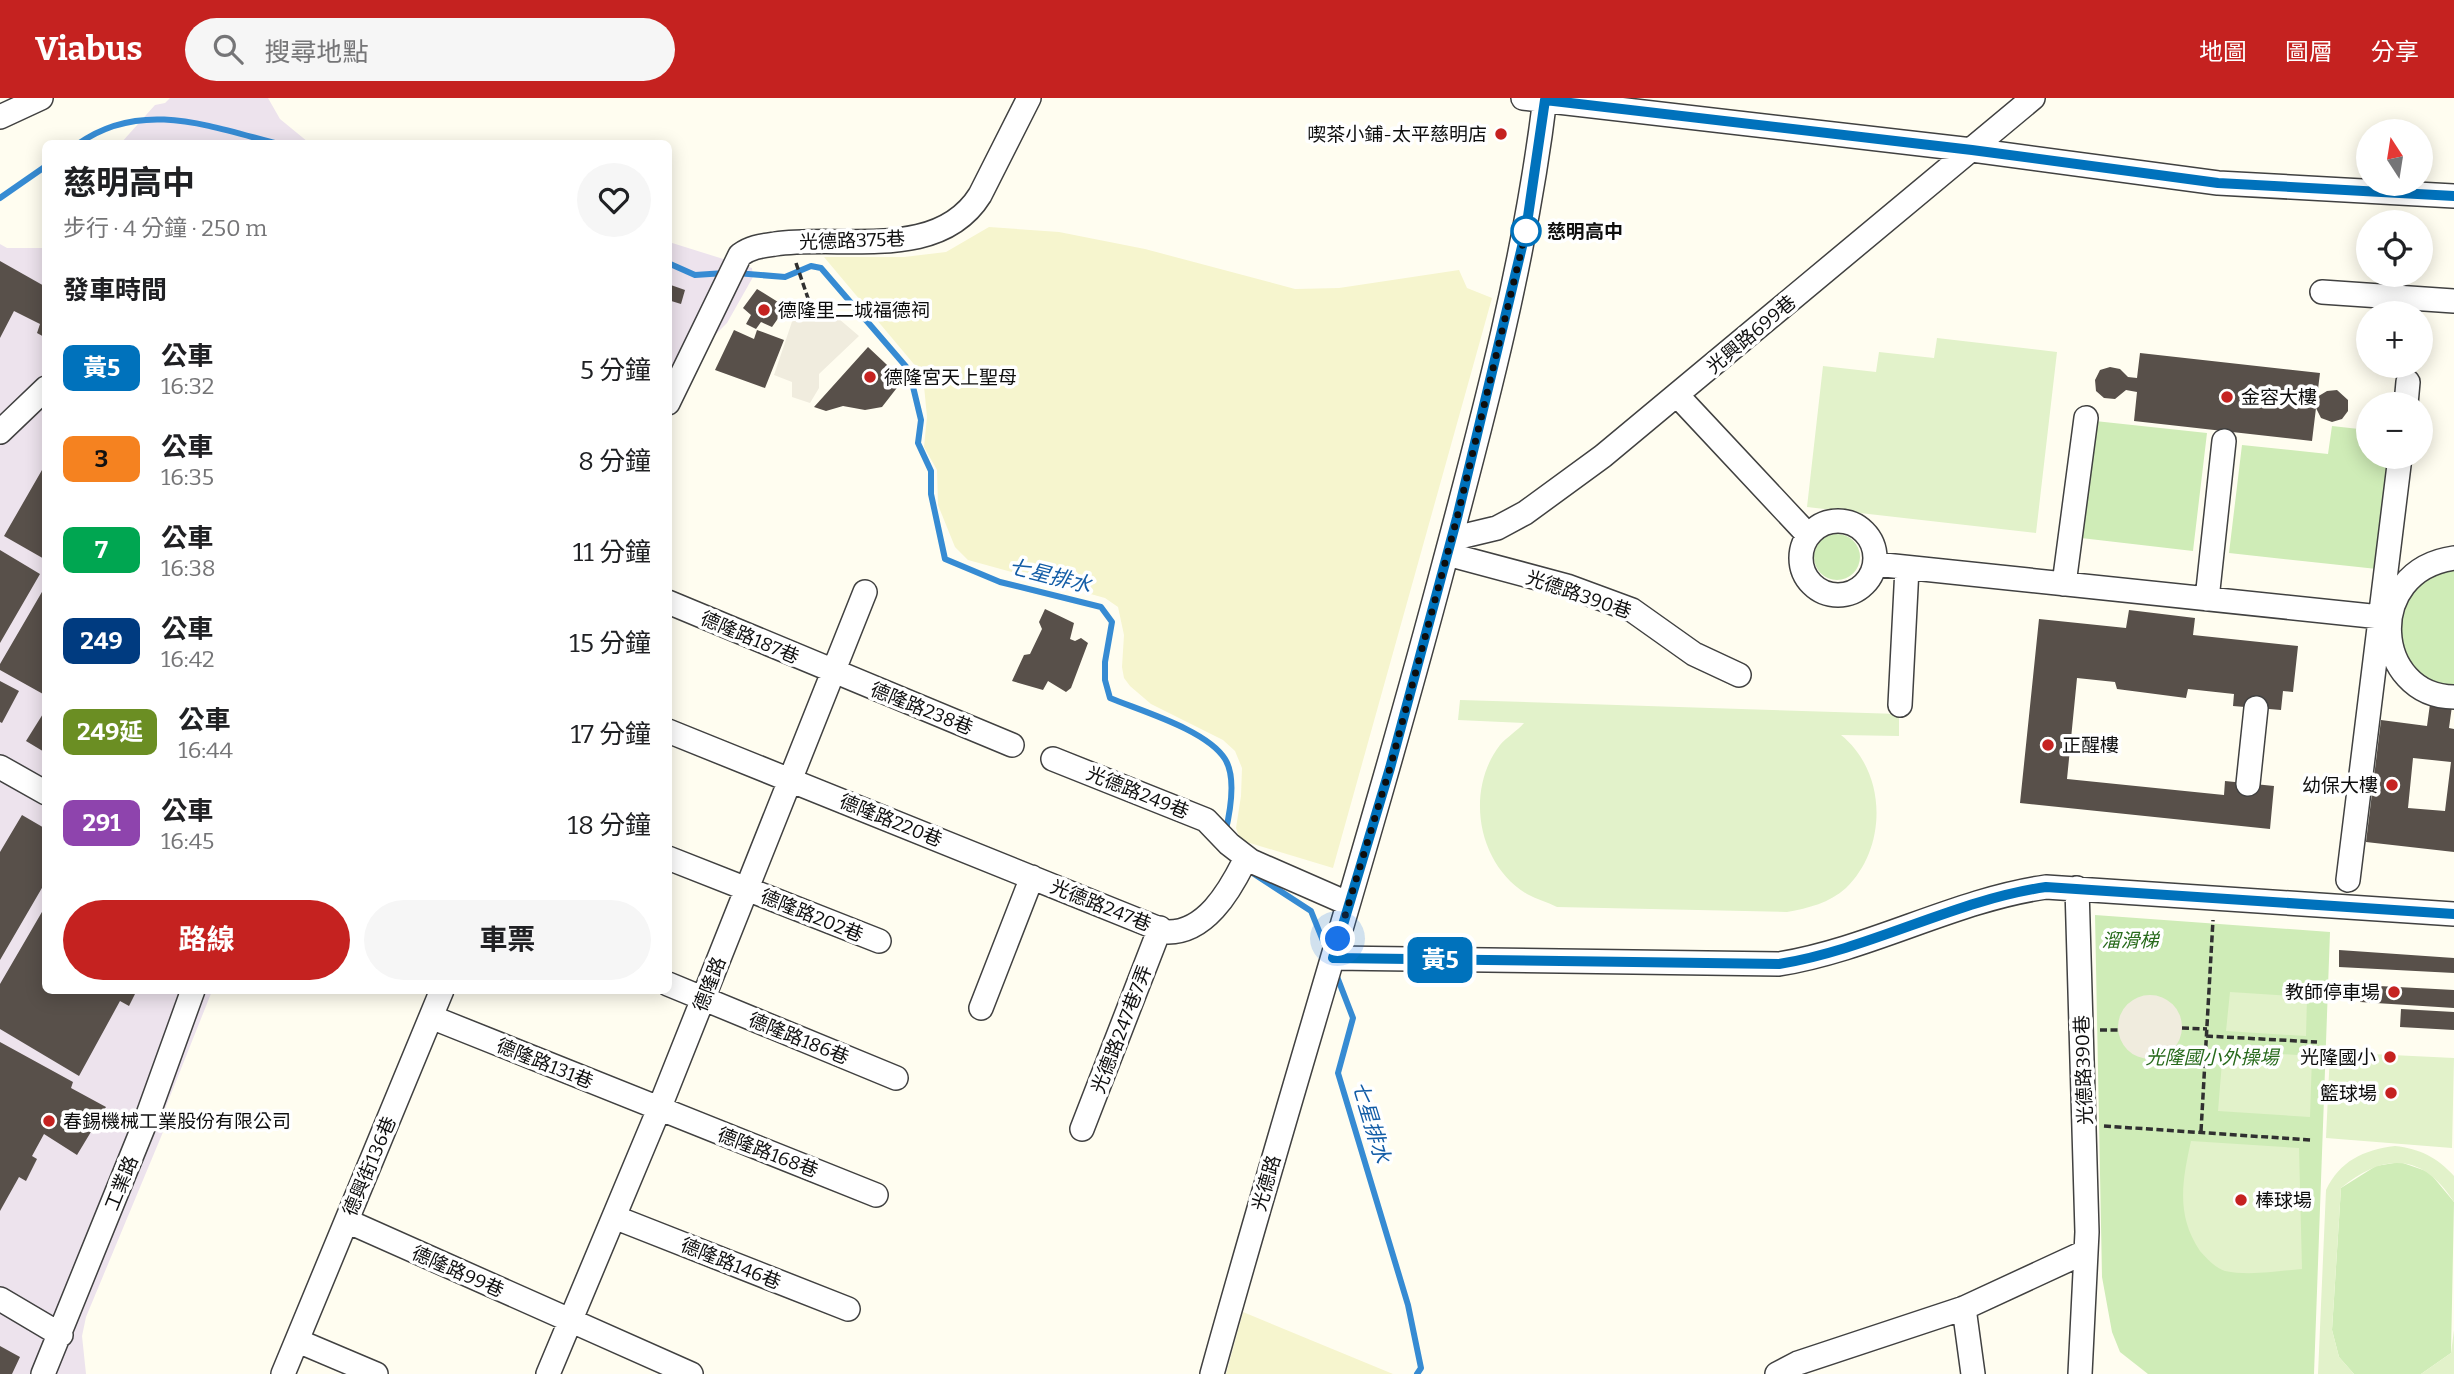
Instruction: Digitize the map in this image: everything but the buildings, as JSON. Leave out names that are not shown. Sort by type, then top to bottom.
[{"type":"street","points":[[0,117],[41,98]]},
{"type":"street","name":"光德路375巷","points":[[672,395],[733,264],[749,248],[794,242],[889,240],[936,232],[952,225],[973,206],[980,195],[1028,98]]},
{"type":"street","name":"光興路699巷","points":[[1449,547],[1497,528],[1525,513],[1603,456],[2033,98]]},
{"type":"street","points":[[2454,196],[2218,183],[1972,150],[1538,99],[1526,230],[1449,547],[1390,768],[1347,902],[1333,958],[1779,964],[1815,957],[2010,894],[2046,887],[2454,914]]},
{"type":"street","points":[[2322,292],[2454,301]]},
{"type":"street","points":[[0,432],[42,392]]},
{"type":"street","points":[[1677,395],[1808,535]]},
{"type":"street","points":[[2064,584],[2086,418]]},
{"type":"street","points":[[2207,599],[2224,441]]},
{"type":"street","points":[[2348,880],[2386,618],[2399,469]]},
{"type":"street","points":[[1830,522],[1854,524],[1871,541],[1875,564],[1864,585],[1853,592],[1829,594],[1818,590],[1809,582],[1801,559],[1808,535],[1830,522]]},
{"type":"street","name":"光德路390巷","points":[[1449,547],[1632,610],[1694,654],[1739,675]]},
{"type":"street","points":[[2454,558],[2438,560],[2417,571],[2400,588],[2386,618],[2394,656],[2407,675],[2425,690],[2454,697]]},
{"type":"street","points":[[1875,564],[2386,618]]},
{"type":"street","points":[[1900,705],[1907,568]]},
{"type":"street","name":"德隆路","points":[[548,1374],[659,1109],[831,671],[865,592]]},
{"type":"street","name":"德隆路187巷","points":[[672,604],[831,671]]},
{"type":"street","name":"德隆路238巷","points":[[831,671],[1012,745]]},
{"type":"street","points":[[2248,784],[2256,708]]},
{"type":"street","name":"德隆路220巷","points":[[672,733],[993,862]]},
{"type":"street","name":"光德路249巷","points":[[1053,758],[1206,820],[1224,838],[1241,871]]},
{"type":"street","points":[[0,767],[42,791]]},
{"type":"street","name":"德隆路202巷","points":[[672,860],[879,941]]},
{"type":"street","name":"光德路247巷","points":[[993,862],[1176,932],[1208,916],[1241,871]]},
{"type":"street","points":[[1241,871],[1347,902]]},
{"type":"street","points":[[981,1008],[1032,877]]},
{"type":"street","name":"光德路390巷","points":[[2077,888],[2085,1129],[2085,1252],[2080,1374]]},
{"type":"street","name":"光德路247巷7弄","points":[[1082,1129],[1160,928]]},
{"type":"street","name":"光德路","points":[[1212,1374],[1321,991],[1333,958]]},
{"type":"street","name":"德隆路186巷","points":[[672,986],[896,1077]]},
{"type":"street","name":"工業路","points":[[43,1374],[61,1335],[191,994]]},
{"type":"street","name":"德興街136巷","points":[[283,1374],[440,994]]},
{"type":"street","name":"德隆路131巷","points":[[431,1017],[659,1109]]},
{"type":"street","name":"德隆路168巷","points":[[659,1109],[876,1195]]},
{"type":"street","name":"德隆路146巷","points":[[614,1217],[848,1309]]},
{"type":"street","name":"德隆路99巷","points":[[346,1221],[691,1374]]},
{"type":"street","points":[[1777,1374],[1798,1363],[1964,1308],[2085,1252]]},
{"type":"street","points":[[0,1299],[61,1335]]},
{"type":"street","points":[[1964,1308],[1973,1374]]},
{"type":"street","points":[[298,1341],[376,1374]]},
{"type":"path","points":[[794,253],[801,286],[811,307]]},
{"type":"path","points":[[2201,1131],[2213,920]]},
{"type":"path","points":[[2182,1028],[2207,1029]]},
{"type":"path","points":[[2091,1029],[2118,1030]]},
{"type":"path","points":[[2206,1036],[2317,1042]]},
{"type":"path","points":[[2095,1125],[2311,1140]]},
{"type":"shaded area","points":[[170,98],[268,98],[280,119],[306,140],[124,140],[155,105],[165,103]]},
{"type":"shaded area","points":[[672,243],[752,268],[753,277],[727,323],[687,363],[672,391]]},
{"type":"shaded area","points":[[0,244],[7,248],[42,248],[42,994],[211,994],[159,1124],[163,1132],[86,1317],[82,1336],[86,1374],[0,1374]]},
{"type":"shaded area","points":[[809,298],[819,302],[859,336],[819,374],[819,388],[810,403],[792,397],[792,382],[774,375],[799,301]]},
{"type":"shaded area","points":[[2150,995],[2162,997],[2173,1004],[2180,1015],[2180,1039],[2173,1050],[2162,1057],[2150,1059],[2138,1057],[2127,1050],[2120,1039],[2118,1027],[2120,1015],[2127,1004],[2138,997]]},
{"type":"green space","points":[[989,227],[1059,232],[1145,249],[1295,289],[1339,288],[1459,270],[1467,288],[1492,298],[1333,868],[1240,840],[1236,828],[1242,768],[1235,751],[1223,740],[1151,704],[1130,686],[1124,678],[1122,667],[1124,635],[1118,607],[1105,598],[968,560],[955,547],[938,505],[937,470],[924,447],[927,417],[924,386],[918,369],[824,257],[904,257],[946,252]]},
{"type":"green space","points":[[1937,338],[2057,352],[2036,533],[1807,507],[1823,366],[1876,372],[1879,352],[1934,358]]},
{"type":"green space","points":[[2095,421],[2207,433],[2193,551],[2081,538]]},
{"type":"green space","points":[[2332,426],[2356,429],[2356,469],[2388,469],[2377,569],[2229,553],[2242,445],[2328,454]]},
{"type":"green space","points":[[1837,534],[1853,541],[1860,557],[1853,573],[1837,580],[1821,573],[1814,557],[1821,541]]},
{"type":"green space","points":[[2454,558],[2454,697],[2407,675],[2390,609]]},
{"type":"green space","points":[[1460,700],[1899,714],[1899,736],[1841,735],[1856,751],[1867,769],[1874,789],[1875,831],[1860,871],[1846,888],[1826,901],[1787,912],[1557,907],[1527,894],[1510,881],[1487,846],[1482,825],[1482,783],[1489,763],[1500,745],[1524,723],[1458,720]]},
{"type":"green space","name":"光隆國小外操場","points":[[2095,915],[2330,932],[2314,1374],[2148,1374],[2120,1352],[2112,1332],[2102,1277]]},
{"type":"green space","name":"籃球場","points":[[2230,992],[2307,997],[2306,1036],[2226,1031]]},
{"type":"green space","name":"籃球場","points":[[2223,1050],[2312,1056],[2310,1117],[2218,1111]]},
{"type":"green space","name":"籃球場","points":[[2330,1052],[2454,1058],[2452,1148],[2326,1138]]},
{"type":"green space","name":"棒球場","points":[[2191,1141],[2299,1148],[2302,1269],[2254,1273],[2225,1271],[2215,1266],[2200,1251],[2192,1238],[2184,1211],[2185,1170]]},
{"type":"green space","points":[[2395,1146],[2428,1155],[2448,1169],[2454,1176],[2454,1202],[2429,1174],[2402,1163],[2372,1168],[2341,1188],[2332,1330],[2339,1357],[2354,1374],[2318,1374],[2326,1190],[2346,1164],[2373,1150]]},
{"type":"green space","points":[[2400,1162],[2429,1172],[2454,1202],[2451,1353],[2421,1374],[2354,1374],[2339,1357],[2332,1330],[2341,1188],[2376,1166]]},
{"type":"green space","points":[[1243,1312],[1393,1374],[1226,1374]]},
{"type":"green space","points":[[2454,1330],[2454,1374],[2421,1374],[2451,1353]]},
{"type":"waterway","name":"七星排水","points":[[85,140],[102,130],[126,122],[151,119],[201,124],[263,140]]},
{"type":"waterway","name":"七星排水","points":[[0,198],[42,169]]},
{"type":"waterway","name":"七星排水","points":[[672,265],[695,275],[725,273]]},
{"type":"waterway","name":"七星排水","points":[[736,273],[785,277],[811,266],[821,268],[909,370],[921,420],[918,443],[931,471],[931,494],[945,559],[1000,582],[1101,607],[1112,622],[1105,662],[1105,680],[1110,698],[1189,730],[1204,739],[1225,759],[1232,786],[1225,834]]},
{"type":"waterway","name":"七星排水","points":[[1251,872],[1311,911],[1327,951]]},
{"type":"waterway","name":"七星排水","points":[[1336,974],[1353,1018],[1338,1073],[1408,1305],[1421,1368],[1417,1374]]},
{"type":"bus line","name":"黃5","points":[[2454,196],[2218,183],[1972,150],[1545,100],[1526,230],[1457,518],[1390,768],[1347,902],[1333,958],[1779,964],[1815,957],[1868,941],[2010,894],[2046,887],[2454,914]]},
{"type":"place","name":"喫茶小鋪-太平慈明店","points":[[1501,134]]},
{"type":"place","name":"慈明高中","points":[[1526,231]]},
{"type":"place","name":"德隆里二城福德祠","points":[[764,310]]},
{"type":"place","name":"德隆宮天上聖母","points":[[870,377]]},
{"type":"place","name":"金容大樓","points":[[2227,397]]},
{"type":"place","name":"正醒樓","points":[[2048,745]]},
{"type":"place","name":"幼保大樓","points":[[2392,785]]},
{"type":"place","name":"教師停車場","points":[[2394,992]]},
{"type":"place","name":"光隆國小","points":[[2390,1057]]},
{"type":"place","name":"籃球場","points":[[2391,1093]]},
{"type":"place","name":"春錫機械工業股份有限公司","points":[[49,1121]]},
{"type":"place","name":"棒球場","points":[[2241,1200]]},
{"type":"route","points":[[1338,939],[1347,902],[1390,768],[1457,518],[1526,231]]},
{"type":"park label","name":"溜滑梯","points":[[2130,940]]}]
